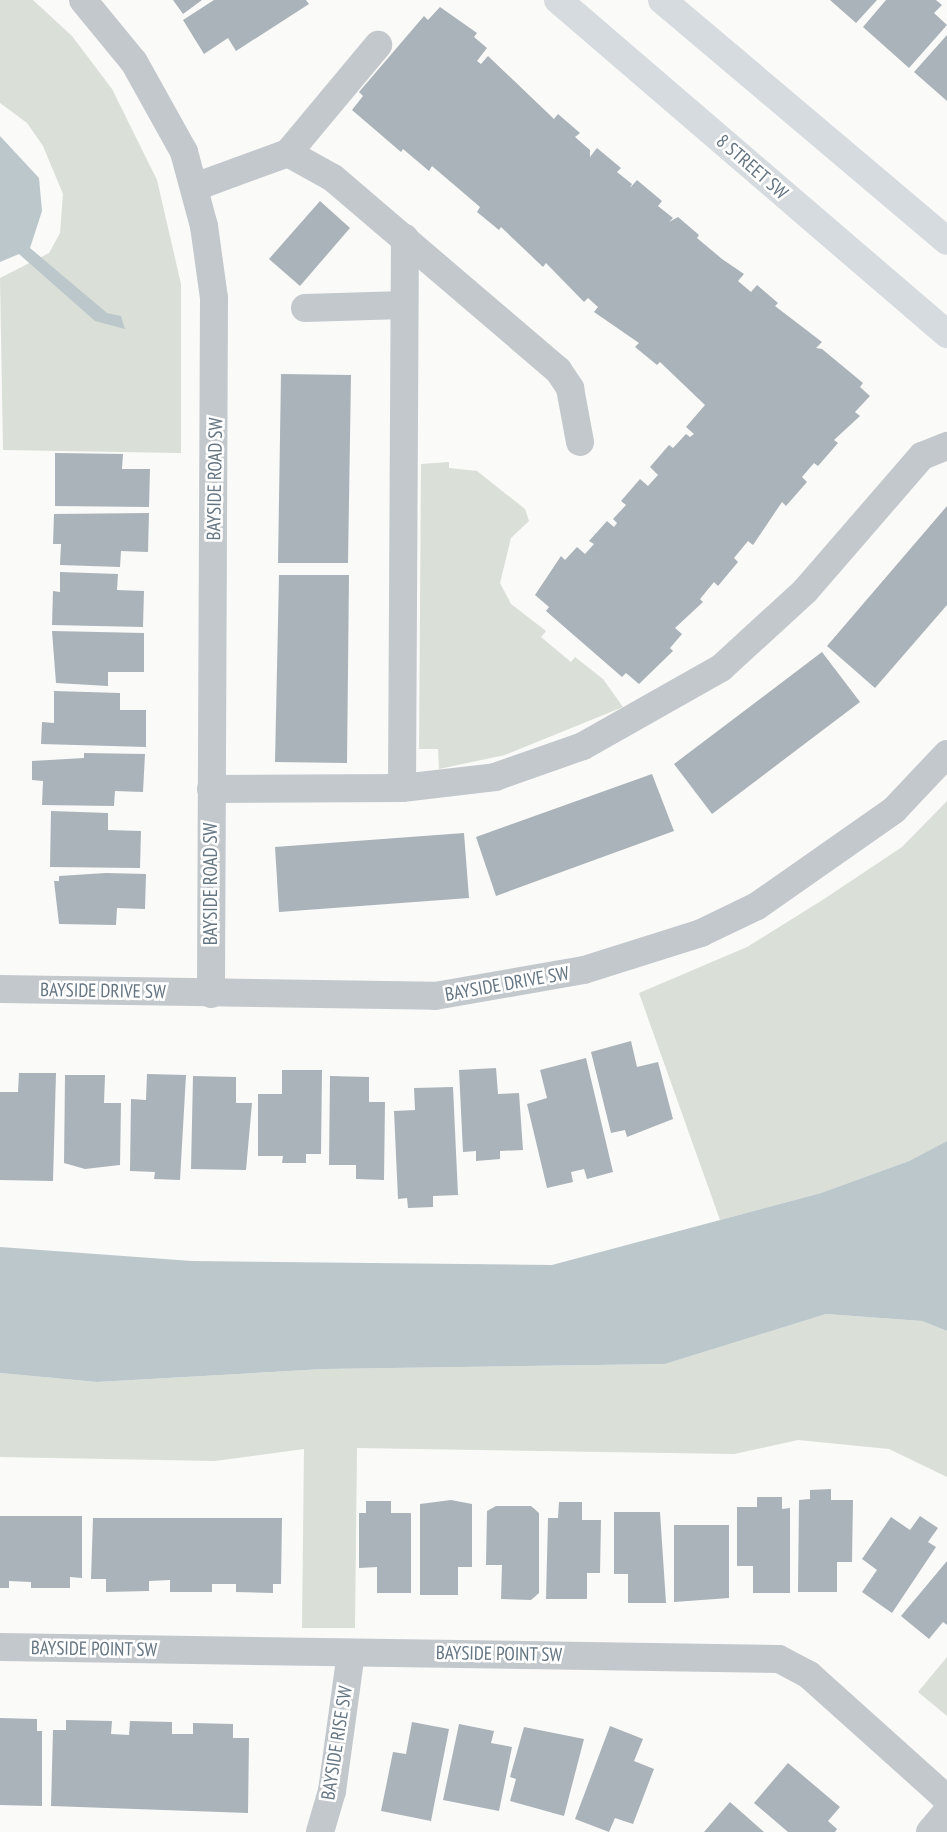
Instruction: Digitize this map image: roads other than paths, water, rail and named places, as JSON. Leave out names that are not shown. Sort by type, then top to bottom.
[{"type":"main road","name":"8 STREET SW","points":[[558,0],[947,334]]},
{"type":"main road","points":[[662,0],[947,241]]},
{"type":"street","name":"BAYSIDE ROAD SW","points":[[83,0],[134,62],[184,152],[195,187],[216,319],[211,994]]},
{"type":"street","points":[[195,187],[288,152],[378,45]]},
{"type":"street","points":[[288,152],[333,178],[558,370],[570,388],[580,442]]},
{"type":"street","points":[[402,788],[405,238]]},
{"type":"street","points":[[305,308],[404,306]]},
{"type":"street","points":[[212,789],[402,788],[495,777],[583,746],[721,668],[805,591],[922,456],[947,446]]},
{"type":"street","name":"BAYSIDE DRIVE SW","points":[[0,989],[211,994],[435,996],[584,970],[683,939],[757,906],[808,873],[894,810],[947,754]]},
{"type":"street","name":"BAYSIDE POINT SW","points":[[0,1647],[779,1659],[809,1675],[947,1799]]},
{"type":"street","name":"BAYSIDE RISE SW","points":[[320,1832],[332,1791],[351,1653]]},
{"type":"street","points":[[930,1832],[947,1812]]}]
